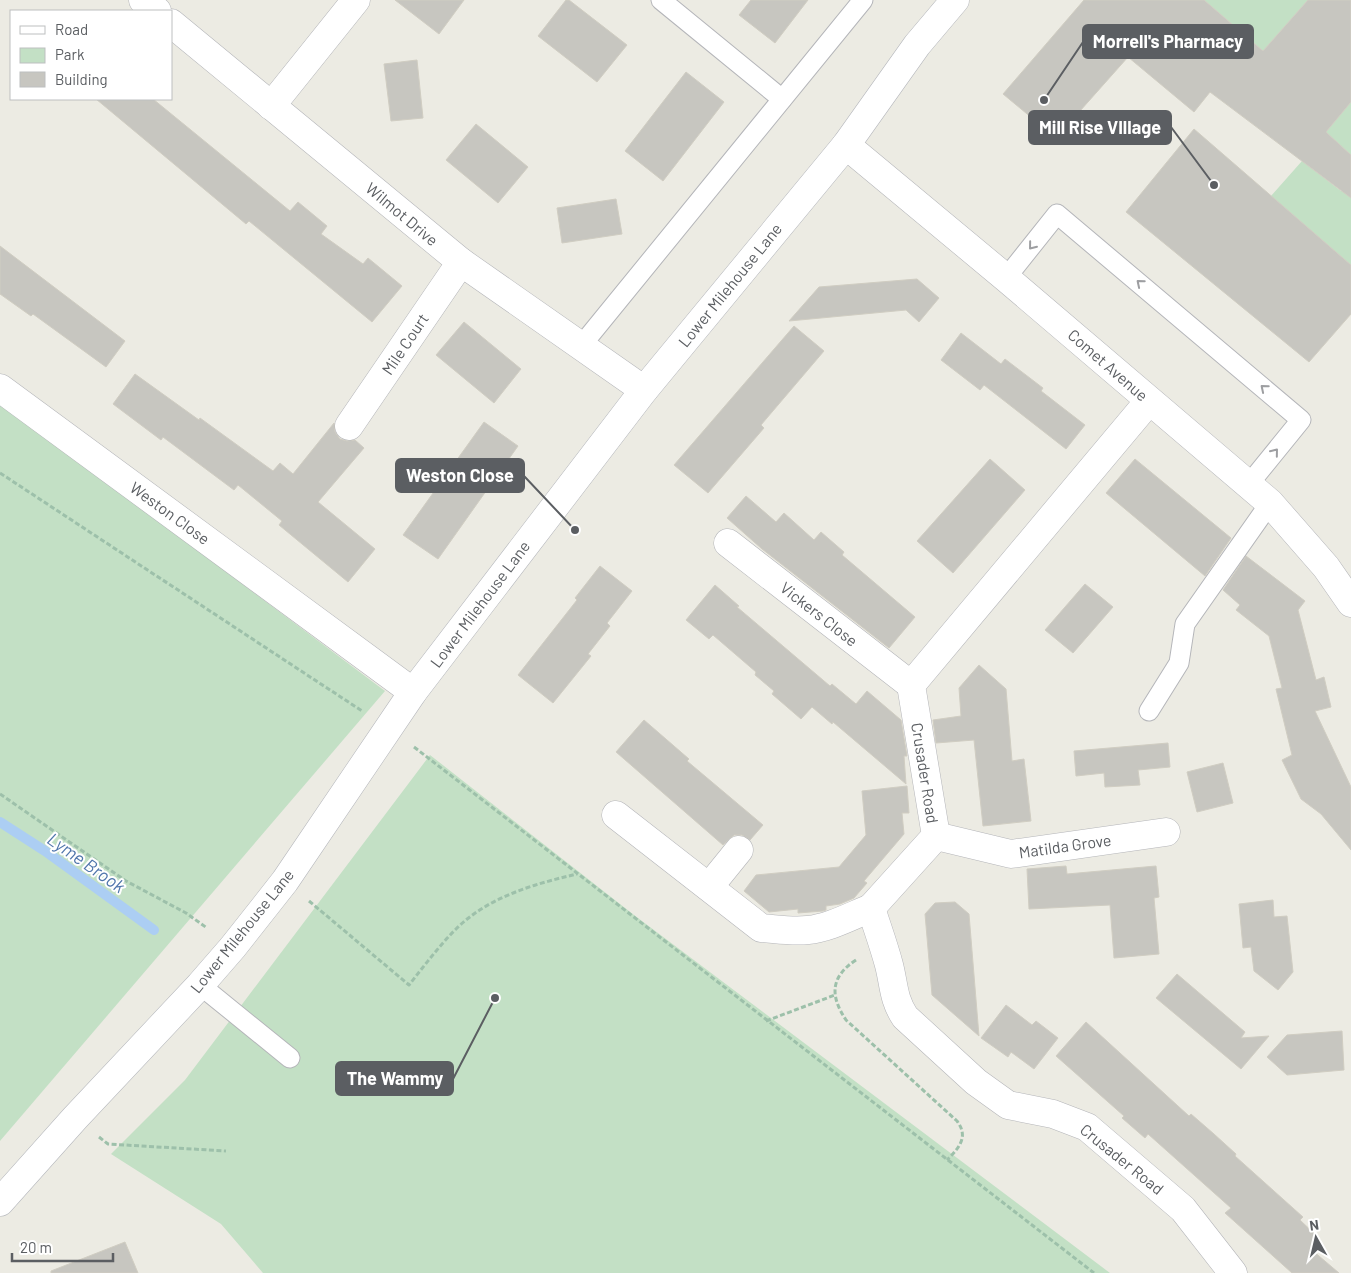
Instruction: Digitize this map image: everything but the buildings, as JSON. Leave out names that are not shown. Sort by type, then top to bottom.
[{"type":"street","points":[[143,0],[155,10]]},
{"type":"street","points":[[271,106],[356,0]]},
{"type":"street","name":"Lower Milehouse Lane","points":[[0,1202],[75,1118],[200,986],[233,947],[285,881],[413,692],[644,390],[846,145],[917,45],[955,0]]},
{"type":"street","name":"Wilmot Drive","points":[[172,24],[461,262],[644,390]]},
{"type":"street","name":"Comet Avenue","points":[[846,145],[1006,278],[1270,503],[1326,568],[1351,603]]},
{"type":"street","name":"Mile Court","points":[[349,426],[461,262]]},
{"type":"street","name":"Weston Close","points":[[0,388],[413,692]]},
{"type":"street","points":[[910,685],[1149,401]]},
{"type":"street","name":"Vickers Close","points":[[728,543],[910,685]]},
{"type":"street","name":"Crusader Road","points":[[910,685],[936,836],[871,908],[890,966],[893,990],[898,1006],[905,1017],[976,1082],[1008,1105],[1053,1114],[1087,1127],[1183,1209],[1233,1273]]},
{"type":"street","points":[[616,814],[761,928],[809,930],[871,908]]},
{"type":"street","name":"Matilda Grove","points":[[936,836],[1011,854],[1166,832]]},
{"type":"street","points":[[709,887],[739,850]]},
{"type":"lane","points":[[661,0],[782,99]]},
{"type":"lane","points":[[581,346],[863,0]]},
{"type":"lane","points":[[1006,278],[1057,214],[1294,413],[1301,420],[1249,484]]},
{"type":"lane","points":[[1149,710],[1179,664],[1185,624],[1270,503]]},
{"type":"lane","points":[[200,986],[290,1058]]},
{"type":"path","points":[[0,473],[388,728],[1094,1273]]},
{"type":"path","points":[[0,794],[126,880],[186,913],[233,947]]},
{"type":"path","points":[[285,881],[409,985],[456,929],[479,910],[502,897],[534,885],[578,874]]},
{"type":"path","points":[[766,1020],[835,996]]},
{"type":"path","points":[[75,1118],[108,1144],[226,1151]]},
{"type":"green space","points":[[1204,0],[1308,0],[1263,51]]},
{"type":"green space","points":[[1351,102],[1351,155],[1326,132]]},
{"type":"green space","points":[[1302,161],[1341,191],[1351,179],[1351,265],[1271,196]]},
{"type":"green space","points":[[0,402],[385,691],[0,1141]]},
{"type":"green space","points":[[430,755],[634,915],[1110,1273],[263,1273],[221,1224],[111,1154],[185,1080]]},
{"type":"waterway","name":"Lyme Brook","points":[[0,822],[45,851],[154,930]]},
{"type":"place","name":"Morrell's Pharmacy","points":[[1044,100]]},
{"type":"place","name":"Mill Rise VIllage","points":[[1214,185]]},
{"type":"place","name":"Weston Close","points":[[575,530]]},
{"type":"place","name":"The Wammy","points":[[495,998]]}]
